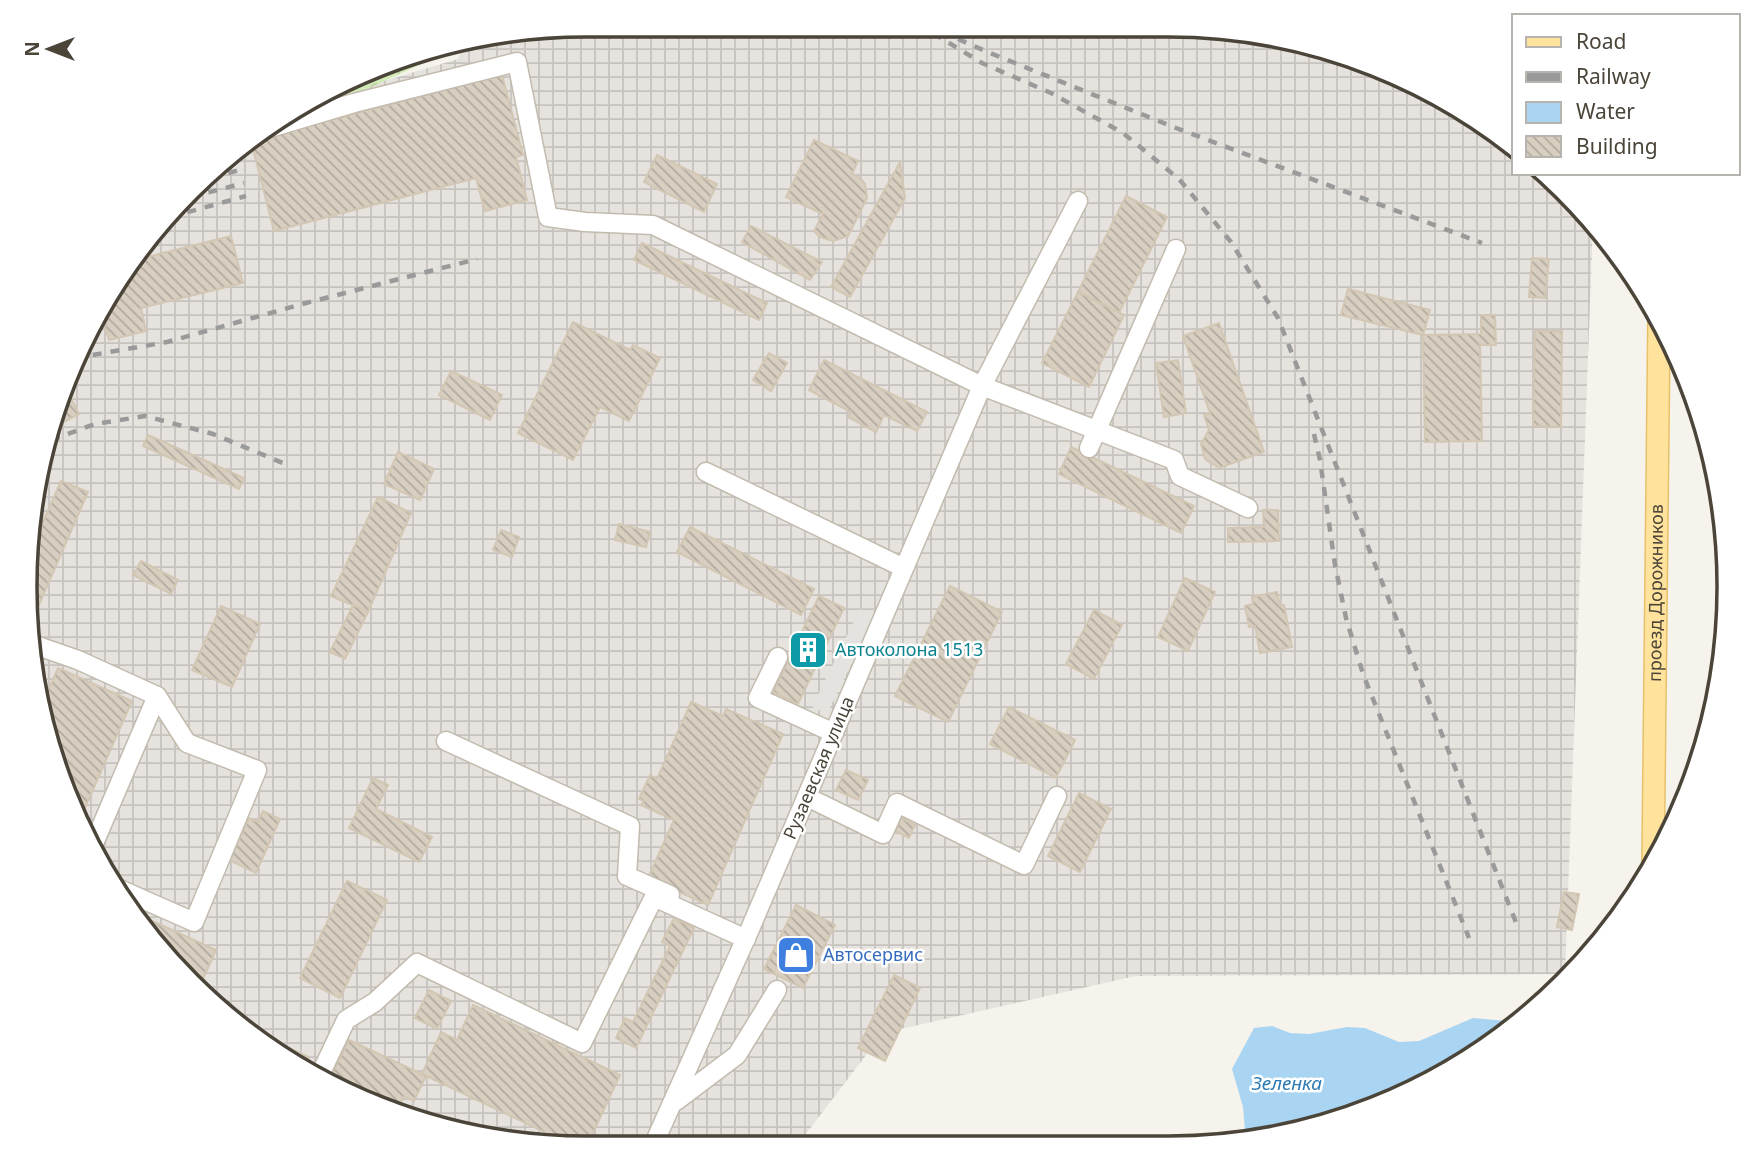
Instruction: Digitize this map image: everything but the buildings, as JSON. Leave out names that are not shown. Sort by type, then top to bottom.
[{"type":"main road","name":"проезд Дорожников","points":[[1653,844],[1659,339]]},
{"type":"street","points":[[295,121],[517,62],[548,217],[585,222],[653,225],[982,386],[1174,460],[1180,476],[1248,508]]},
{"type":"street","name":"Рузаевская улица","points":[[658,1136],[748,934],[982,386],[1078,201]]},
{"type":"street","points":[[1089,448],[1176,249]]},
{"type":"street","points":[[706,472],[904,568]]},
{"type":"street","points":[[40,648],[78,660],[157,696],[187,743],[257,770],[194,922],[130,894]]},
{"type":"street","points":[[778,657],[758,698],[834,733]]},
{"type":"street","points":[[97,837],[157,696]]},
{"type":"street","points":[[446,741],[630,826],[627,876],[748,934]]},
{"type":"street","points":[[807,797],[883,834],[897,803],[1024,864],[1057,796]]},
{"type":"street","points":[[323,1069],[346,1020],[375,1002],[417,963],[582,1043],[654,897],[748,934]]},
{"type":"street","points":[[674,1103],[737,1055],[777,990]]},
{"type":"shaded area","points":[[586,37],[1168,37],[1239,41],[1310,55],[1378,79],[1442,110],[1502,150],[1512,158],[1512,175],[1532,175],[1592,238],[1565,965],[1557,974],[1136,976],[883,1033],[804,1136],[551,1135],[479,1126],[410,1107],[343,1080],[281,1044],[252,1023],[224,1000],[173,949],[129,892],[93,830],[66,763],[47,694],[38,622],[38,551],[47,479],[66,410],[93,343],[129,281],[150,252],[198,198],[252,150],[281,129],[342,93],[458,59],[461,51],[479,47],[515,41]]},
{"type":"shaded area","points":[[860,609],[874,617],[827,714],[812,707]]},
{"type":"green space","points":[[435,58],[334,104],[313,110],[376,79]]},
{"type":"water","name":"Зеленка","points":[[1473,1018],[1505,1021],[1473,1044],[1411,1080],[1310,1118],[1245,1131],[1243,1107],[1232,1069],[1254,1028],[1272,1026],[1290,1033],[1309,1034],[1347,1027],[1365,1028],[1399,1042],[1419,1041]]},
{"type":"railway","points":[[939,37],[982,63],[1051,93],[1123,133],[1179,179],[1231,242],[1278,318],[1517,925]]},
{"type":"railway","points":[[958,39],[1176,128],[1482,243]]},
{"type":"railway","points":[[222,175],[239,170]]},
{"type":"railway","points":[[202,194],[244,183]]},
{"type":"railway","points":[[183,213],[246,196]]},
{"type":"railway","points":[[88,356],[167,342],[477,259]]},
{"type":"railway","points":[[57,438],[95,424],[145,416],[213,434],[290,466]]},
{"type":"railway","points":[[1314,434],[1335,565],[1346,618],[1363,674],[1469,938]]},
{"type":"place","name":"Автоколона 1513","points":[[808,650]]},
{"type":"place","name":"Автосервис","points":[[796,955]]}]
